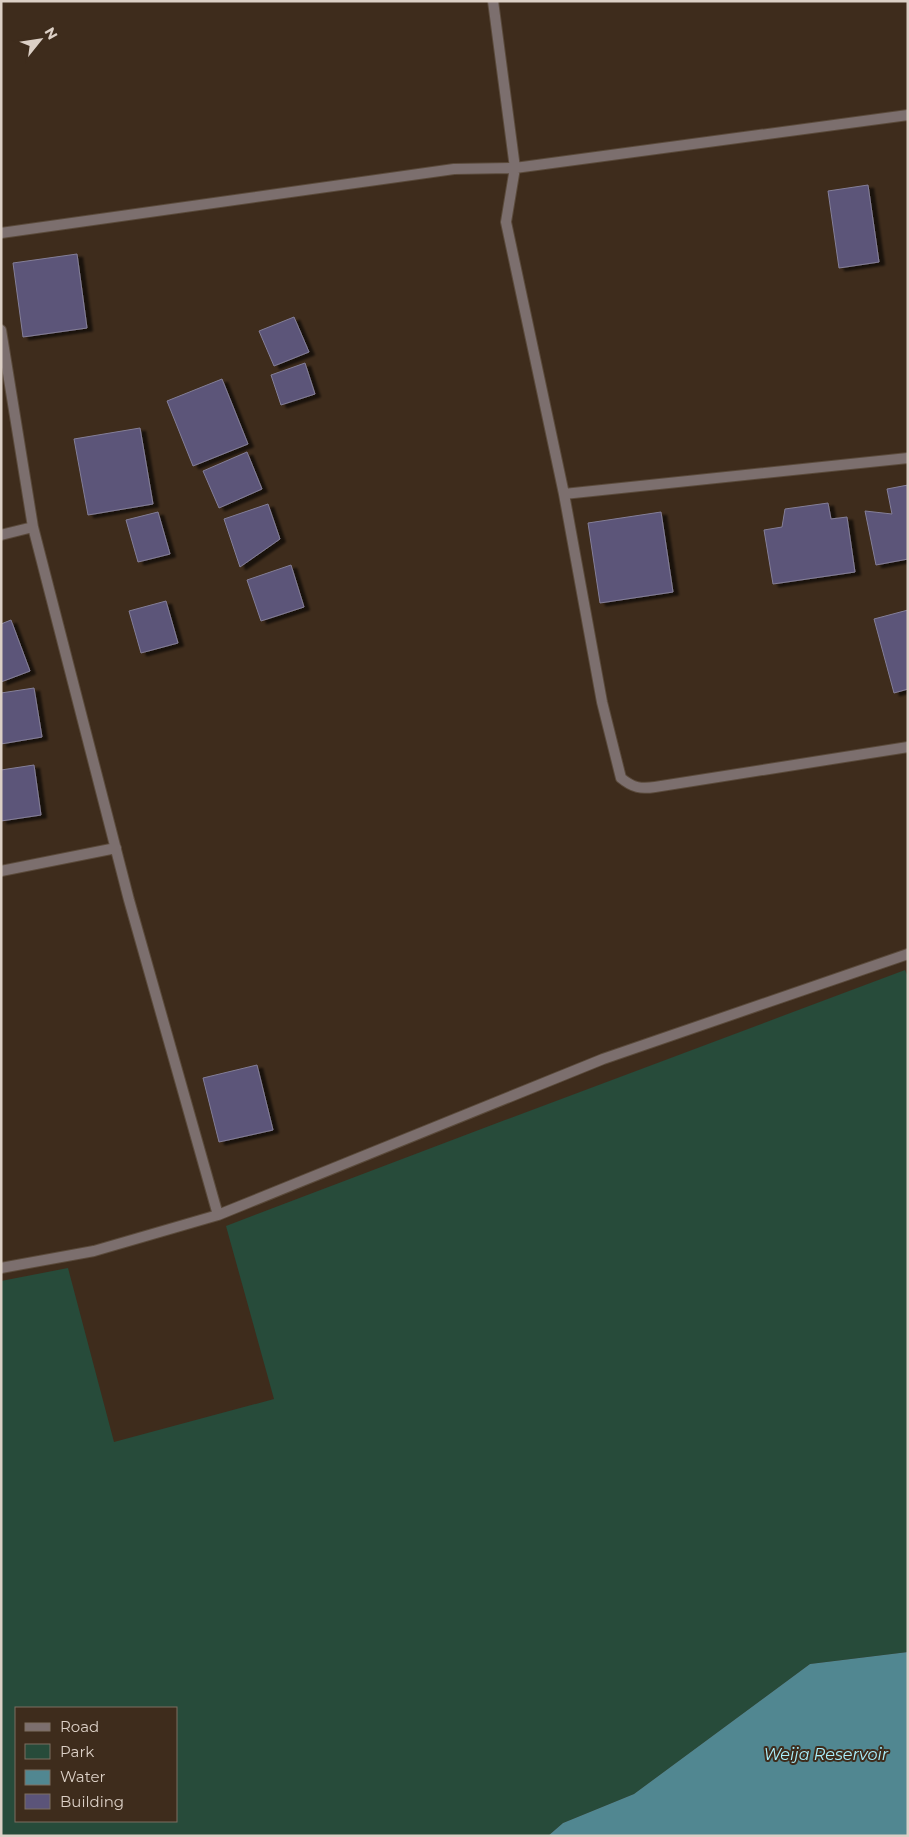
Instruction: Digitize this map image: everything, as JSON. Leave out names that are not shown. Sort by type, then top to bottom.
[{"type":"street","points":[[493,1],[515,168],[506,222],[564,494],[602,702],[621,778],[631,786],[643,789],[908,747]]},
{"type":"street","points":[[1,233],[454,169],[515,168],[908,115]]},
{"type":"street","points":[[1,330],[33,527],[129,900],[218,1215]]},
{"type":"street","points":[[564,494],[908,458]]},
{"type":"street","points":[[1,535],[33,527]]},
{"type":"street","points":[[1,871],[116,848]]},
{"type":"street","points":[[1,1268],[94,1251],[218,1215],[603,1059],[908,954]]},
{"type":"green space","points":[[905,970],[908,977],[908,1652],[810,1664],[634,1794],[563,1823],[548,1836],[1,1836],[1,1281],[68,1268],[114,1442],[274,1399],[226,1226]]},
{"type":"water","name":"Weija Reservoir","points":[[908,1652],[908,1836],[548,1836],[563,1823],[634,1794],[810,1664]]},
{"type":"building","points":[[868,185],[879,262],[839,268],[828,191]]},
{"type":"building","points":[[77,254],[87,328],[23,337],[13,263]]},
{"type":"building","points":[[294,317],[309,352],[274,366],[259,331]]},
{"type":"building","points":[[305,363],[315,394],[281,405],[271,375]]},
{"type":"building","points":[[222,379],[248,444],[193,466],[167,401]]},
{"type":"building","points":[[140,428],[153,504],[88,515],[74,439]]},
{"type":"building","points":[[247,452],[262,489],[219,508],[203,471]]},
{"type":"building","points":[[908,485],[908,559],[876,565],[865,511],[892,514],[887,489]]},
{"type":"building","points":[[828,503],[831,519],[847,517],[855,572],[773,584],[764,530],[782,527],[785,509]]},
{"type":"building","points":[[268,504],[280,539],[240,567],[224,519]]},
{"type":"building","points":[[158,512],[170,554],[138,562],[126,520]]},
{"type":"building","points":[[661,512],[673,592],[600,603],[588,523]]},
{"type":"building","points":[[291,565],[304,607],[261,621],[247,580]]},
{"type":"building","points":[[166,601],[178,643],[141,653],[129,611]]},
{"type":"building","points":[[908,610],[908,689],[894,693],[874,619]]},
{"type":"building","points":[[11,620],[30,671],[1,682],[1,624]]},
{"type":"building","points":[[34,688],[42,737],[1,744],[1,693]]},
{"type":"building","points":[[34,765],[41,815],[1,821],[1,770]]},
{"type":"building","points":[[257,1065],[273,1130],[219,1142],[203,1078]]}]
